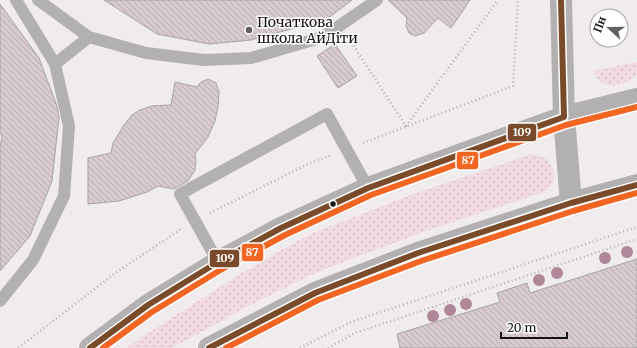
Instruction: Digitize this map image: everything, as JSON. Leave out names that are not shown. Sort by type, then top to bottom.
[{"type":"main road","points":[[561,0],[564,117],[571,203]]},
{"type":"main road","points":[[90,348],[148,305],[218,262],[281,228],[368,188],[564,117],[637,99]]},
{"type":"main road","points":[[209,348],[315,293],[418,253],[571,203],[637,185]]},
{"type":"lane","points":[[0,301],[33,260],[64,196],[69,126],[55,64],[16,0]]},
{"type":"lane","points":[[38,0],[89,37],[146,53],[204,60],[251,58],[323,37],[377,0]]},
{"type":"lane","points":[[55,64],[89,37]]},
{"type":"lane","points":[[218,262],[180,194],[327,114],[368,188]]},
{"type":"path","points":[[406,126],[498,0]]},
{"type":"path","points":[[18,348],[114,274],[194,220],[310,163],[514,86],[518,0]]},
{"type":"path","points":[[340,25],[406,126]]},
{"type":"path","points":[[300,348],[350,322],[637,227]]},
{"type":"path","points":[[328,348],[355,334],[637,239]]},
{"type":"shaded area","points":[[637,62],[637,74],[629,81],[620,85],[605,84],[597,78],[593,71]]},
{"type":"shaded area","points":[[532,154],[547,159],[554,171],[553,183],[544,192],[426,231],[322,270],[254,303],[172,348],[127,348],[240,274],[308,235],[413,194]]},
{"type":"building","points":[[104,0],[352,0],[327,19],[251,40],[209,44],[157,34]]},
{"type":"building","points":[[388,0],[470,0],[451,28],[438,18],[424,33],[415,36],[409,33],[406,26],[407,18]]},
{"type":"building","points":[[0,4],[39,58],[57,106],[59,117],[52,181],[30,236],[0,271],[0,146],[2,138],[0,131]]},
{"type":"building","points":[[335,44],[357,76],[338,88],[317,56]]},
{"type":"building","points":[[208,79],[216,83],[219,92],[218,107],[215,121],[208,137],[195,154],[195,170],[188,181],[174,189],[158,186],[147,192],[119,201],[88,204],[88,158],[111,153],[113,143],[132,115],[140,110],[152,106],[171,105],[175,82],[197,87],[201,82]]},
{"type":"building","points":[[637,259],[637,348],[400,348],[397,334],[500,302],[497,293],[527,283],[530,293]]},
{"type":"transit line","name":"109","points":[[90,348],[148,305],[218,262],[281,228],[368,188],[564,117],[561,0]]},
{"type":"transit line","name":"87","points":[[103,348],[152,312],[222,269],[285,235],[371,195],[566,125],[637,107]]},
{"type":"transit line","name":"109","points":[[209,348],[315,293],[418,253],[571,203],[637,185]]},
{"type":"transit line","name":"87","points":[[226,348],[318,300],[421,261],[573,211],[637,193]]},
{"type":"place","name":"Початкова школа АйДіти","points":[[249,30]]}]
